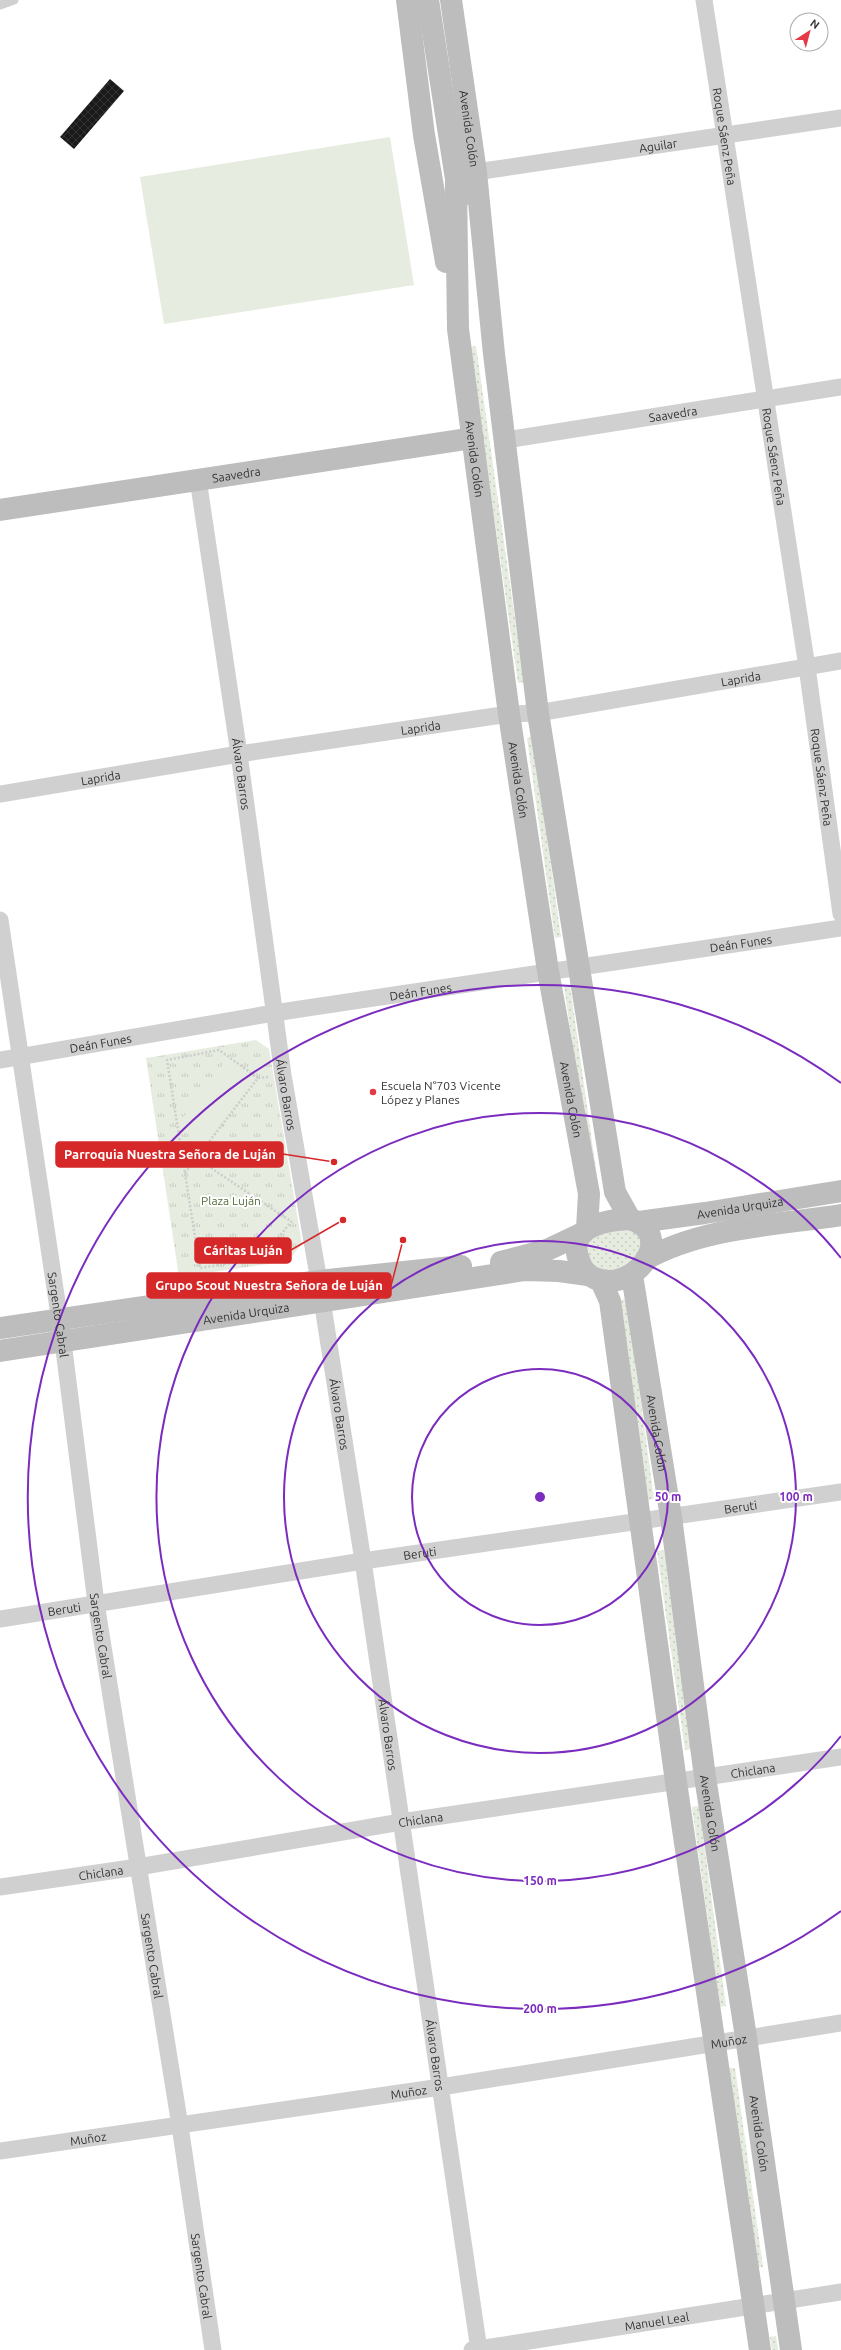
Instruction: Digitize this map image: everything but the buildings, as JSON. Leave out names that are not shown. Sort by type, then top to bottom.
[{"type":"main road","name":"Avenida Colón","points":[[407,0],[424,135],[458,329],[509,714],[548,971],[589,1194],[585,1231]]},
{"type":"main road","name":"Avenida Colón","points":[[428,0],[456,184],[494,354]]},
{"type":"main road","name":"Avenida Colón","points":[[451,0],[476,172],[494,354],[506,440],[538,713],[615,1192],[634,1220]]},
{"type":"main road","name":"Avenida Colón","points":[[456,184],[458,329]]},
{"type":"main road","name":"Saavedra","points":[[0,510],[473,438]]},
{"type":"main road","name":"Avenida Urquiza","points":[[634,1220],[705,1214],[841,1191]]},
{"type":"main road","name":"Avenida Urquiza","points":[[646,1259],[667,1247],[688,1240],[730,1231],[841,1215]]},
{"type":"main road","points":[[595,1278],[617,1281],[632,1275],[646,1259],[651,1249],[652,1238],[647,1229],[634,1220],[600,1222],[585,1231],[577,1245],[577,1255],[581,1267],[595,1278],[610,1301],[676,1782],[760,2350]]},
{"type":"main road","name":"Avenida Urquiza","points":[[0,1328],[318,1281],[502,1262],[547,1250],[585,1231]]},
{"type":"main road","name":"Avenida Urquiza","points":[[0,1351],[524,1270],[559,1271],[595,1278]]},
{"type":"main road","name":"Avenida Colón","points":[[632,1275],[671,1517],[705,1777],[746,2037],[791,2350]]},
{"type":"street","name":"Roque Sáenz Peña","points":[[704,0],[807,667],[841,914]]},
{"type":"street","name":"Aguilar","points":[[476,172],[841,118]]},
{"type":"street","name":"Saavedra","points":[[506,440],[766,397],[841,387]]},
{"type":"street","name":"Álvaro Barros","points":[[198,479],[239,754],[283,1075],[363,1561],[441,2087],[476,2350]]},
{"type":"street","name":"Laprida","points":[[0,794],[239,754],[509,714],[538,713],[841,661]]},
{"type":"street","name":"Sargento Cabral","points":[[0,920],[59,1319],[64,1342],[96,1603],[180,2126],[213,2350]]},
{"type":"street","name":"Deán Funes","points":[[0,1060],[274,1013],[841,928]]},
{"type":"street","name":"Beruti","points":[[0,1619],[363,1561],[841,1492]]},
{"type":"street","name":"Chiclana","points":[[0,1887],[138,1867],[401,1822],[841,1758]]},
{"type":"street","name":"Muñoz","points":[[0,2151],[441,2087],[714,2042],[841,2023]]},
{"type":"street","name":"Manuel Leal","points":[[476,2350],[841,2292]]},
{"type":"lane","points":[[0,5],[14,0]]},
{"type":"path","points":[[283,1075],[258,1078],[219,1050],[167,1060],[200,1268],[262,1258],[291,1222]]},
{"type":"path","points":[[185,1173],[258,1078]]},
{"type":"path","points":[[181,1148],[291,1222],[308,1220]]},
{"type":"green space","points":[[390,137],[414,285],[164,324],[140,177]]},
{"type":"green space","points":[[476,346],[524,682],[518,683],[470,347]]},
{"type":"green space","points":[[533,737],[561,937],[555,938],[527,738]]},
{"type":"green space","points":[[570,985],[598,1184],[592,1185],[564,986]]},
{"type":"green space","name":"Plaza Luján","points":[[256,1040],[269,1049],[302,1244],[288,1261],[179,1277],[146,1058]]},
{"type":"green space","points":[[224,1063],[252,1084],[209,1140],[182,1119]]},
{"type":"green space","points":[[629,1229],[638,1236],[642,1252],[628,1267],[605,1271],[597,1269],[586,1257],[589,1240],[599,1232]]},
{"type":"green space","points":[[627,1299],[654,1499],[648,1500],[620,1300]]},
{"type":"green space","points":[[664,1550],[692,1749],[685,1750],[657,1551]]},
{"type":"green space","points":[[699,1806],[726,2006],[720,2007],[692,1807]]},
{"type":"green space","points":[[729,2068],[735,2068],[763,2267],[757,2268]]},
{"type":"green space","points":[[776,2336],[778,2350],[772,2350],[770,2337]]},
{"type":"place","name":"Escuela N°703 Vicente López y Planes","points":[[373,1092]]},
{"type":"place","name":"Parroquia Nuestra Señora de Luján","points":[[334,1162]]},
{"type":"place","name":"Cáritas Luján","points":[[343,1220]]},
{"type":"place","name":"Grupo Scout Nuestra Señora de Luján","points":[[403,1240]]}]
